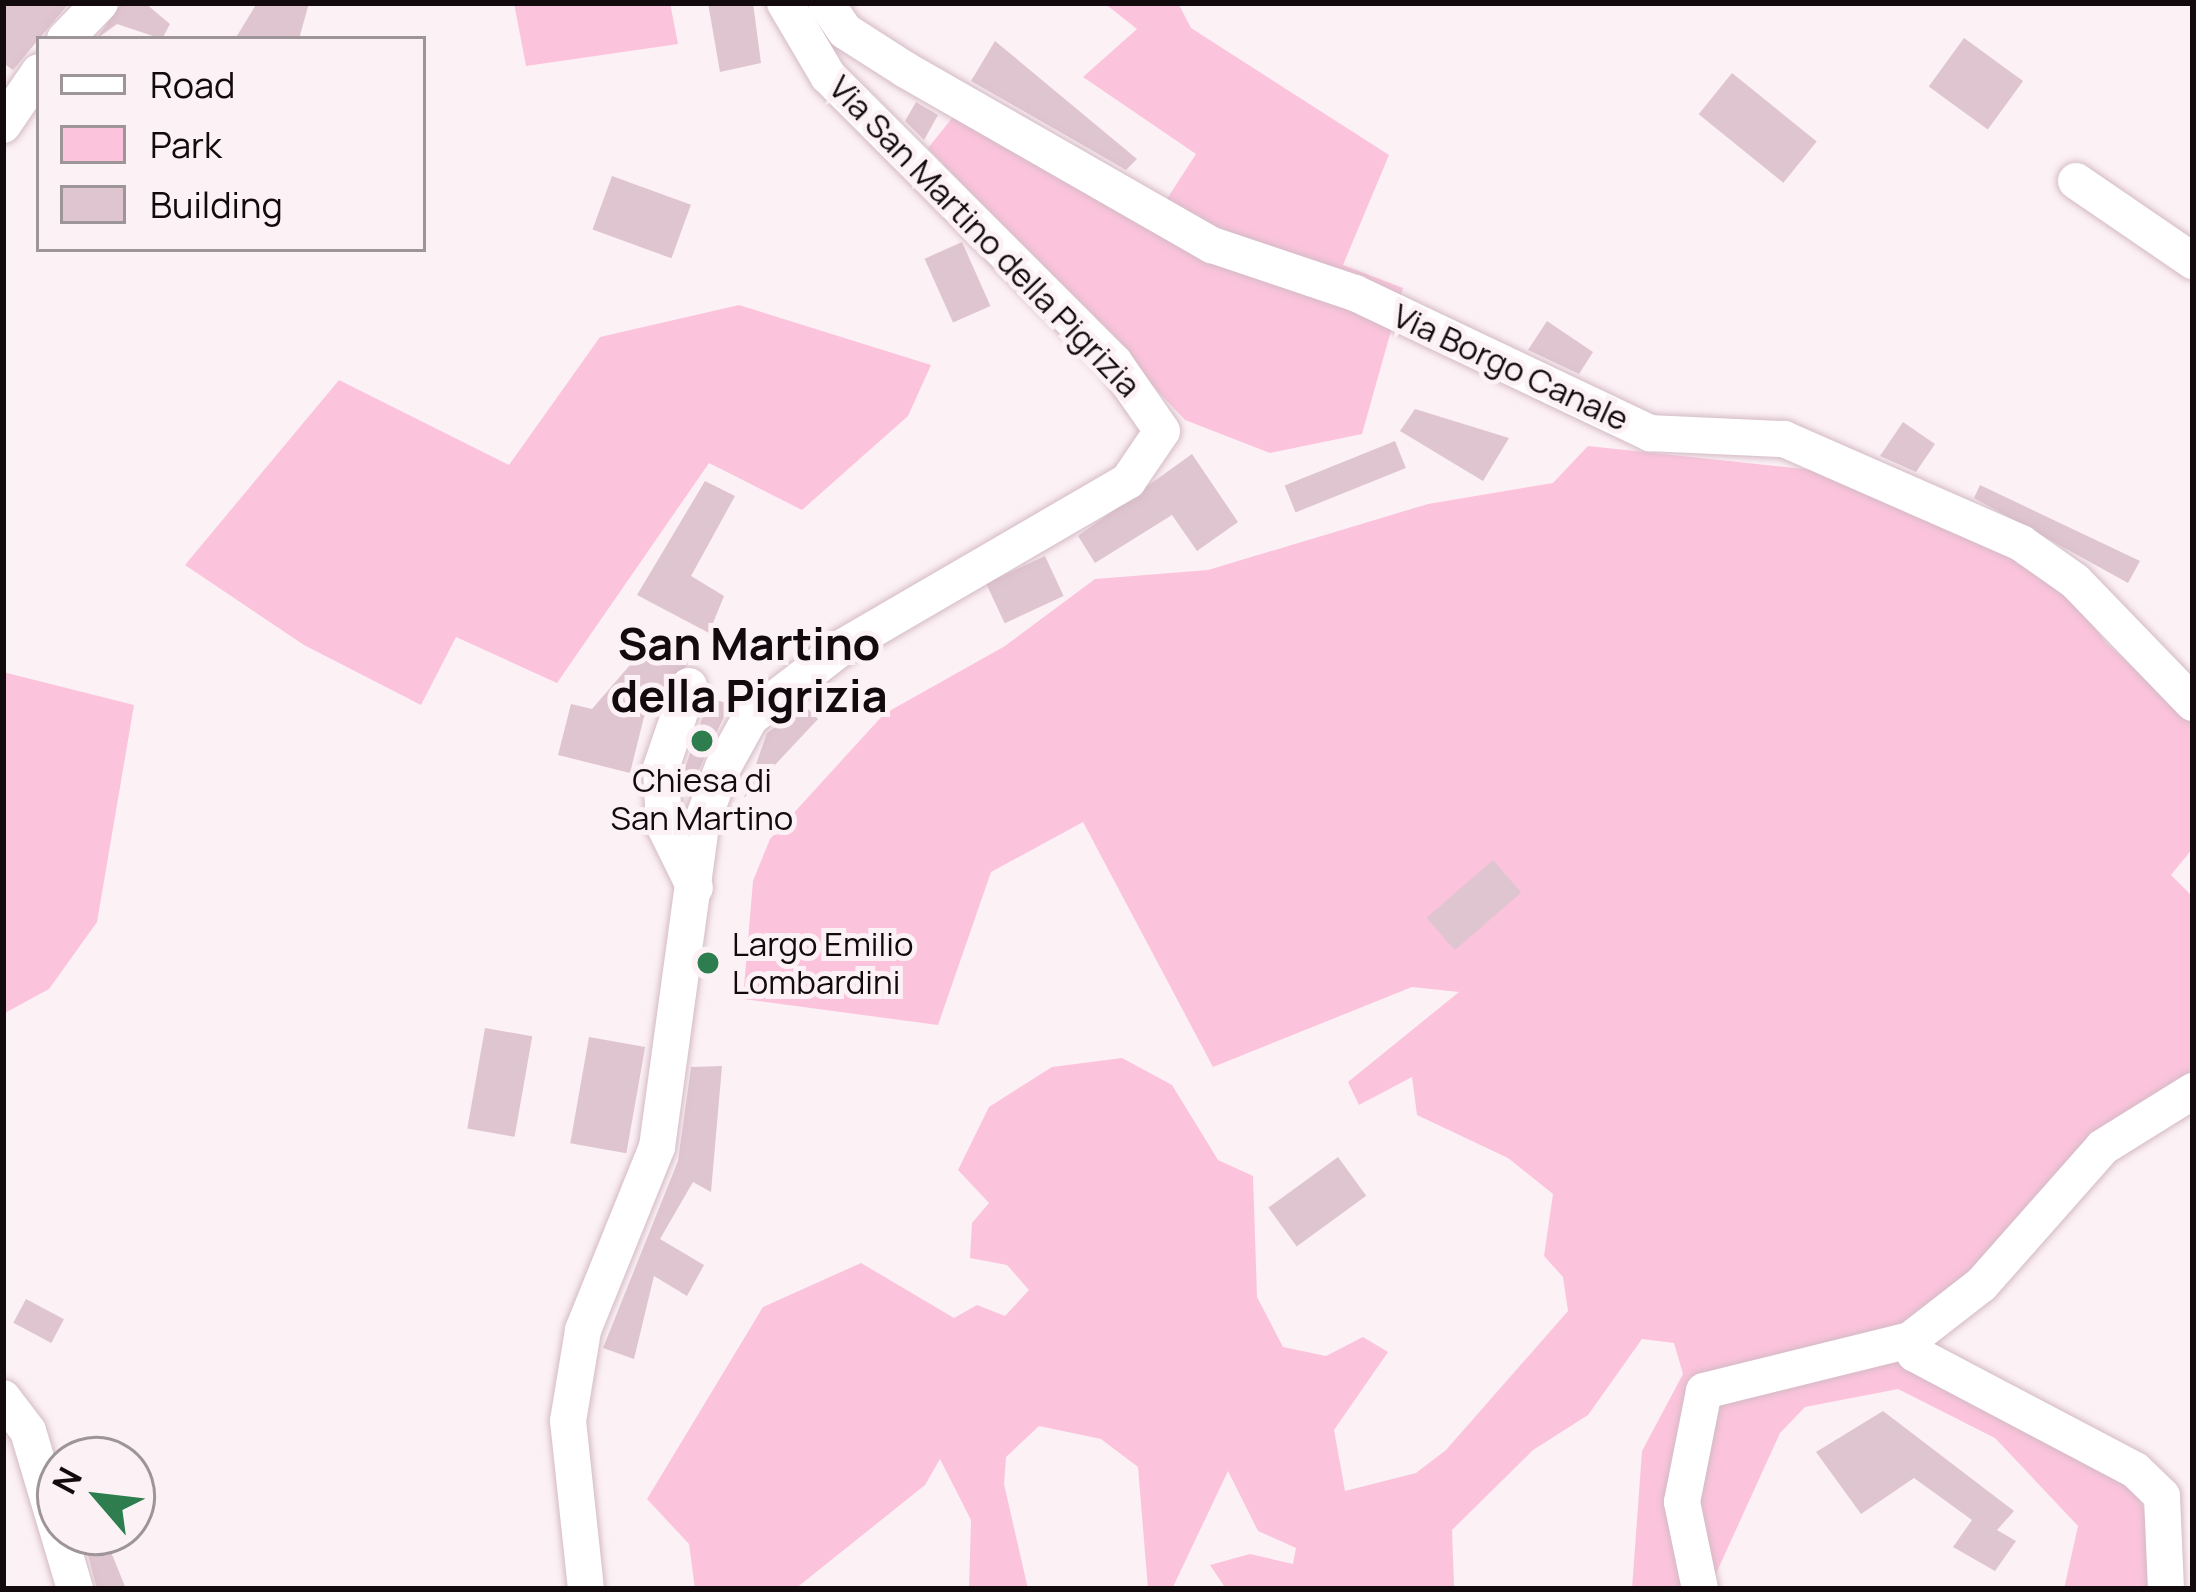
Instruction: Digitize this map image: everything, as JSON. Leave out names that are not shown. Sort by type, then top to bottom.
[{"type":"street","points":[[68,36],[100,3]]},
{"type":"street","name":"Via San Martino della Pigrizia","points":[[586,1589],[570,1497],[571,1398],[583,1330],[657,1148],[696,891],[700,824],[750,718],[841,648],[1127,481],[1162,430],[1114,362],[828,76],[784,3]]},
{"type":"street","name":"Via Borgo Canale","points":[[826,3],[844,31],[890,60],[1212,245],[1354,293],[1650,433],[1784,440],[2021,543],[2075,581],[2193,703]]},
{"type":"street","points":[[3,125],[36,76]]},
{"type":"street","points":[[2076,181],[2193,260]]},
{"type":"street","points":[[689,686],[661,768],[664,825],[696,891]]},
{"type":"street","points":[[1700,1589],[1682,1502],[1704,1391],[1910,1340],[1981,1285],[2104,1148],[2193,1091]]},
{"type":"street","points":[[1910,1340],[1916,1354],[2134,1470],[2162,1496],[2166,1589]]},
{"type":"street","points":[[3,1398],[28,1431],[75,1589]]},
{"type":"green space","points":[[514,3],[670,3],[678,44],[526,66]]},
{"type":"green space","points":[[1104,3],[1178,3],[1191,28],[1389,155],[1343,265],[1403,288],[1362,434],[1270,453],[1185,420],[928,148],[961,107],[1152,222],[1196,154],[1083,77],[1137,29]]},
{"type":"green space","points":[[739,305],[931,365],[908,416],[802,510],[709,463],[557,683],[456,637],[421,705],[304,645],[185,565],[339,380],[509,465],[600,337]]},
{"type":"green space","points":[[1588,446],[1869,476],[2063,585],[2106,643],[2193,722],[2193,848],[2171,875],[2193,897],[2193,1076],[1898,1333],[2136,1491],[2167,1564],[2153,1589],[2064,1589],[2078,1526],[1995,1438],[1898,1389],[1805,1407],[1780,1433],[1709,1589],[1632,1589],[1642,1451],[1683,1374],[1674,1343],[1642,1339],[1588,1415],[1533,1450],[1452,1530],[1454,1586],[1467,1589],[1226,1589],[1210,1565],[1250,1554],[1293,1564],[1296,1548],[1258,1531],[1228,1471],[1172,1589],[1148,1589],[1138,1467],[1101,1439],[1039,1426],[1006,1457],[1004,1484],[1028,1589],[969,1589],[971,1520],[940,1459],[925,1485],[795,1589],[695,1589],[689,1544],[647,1499],[763,1307],[861,1263],[954,1318],[977,1305],[1005,1316],[1029,1290],[1007,1265],[970,1258],[972,1223],[989,1203],[958,1170],[989,1107],[1052,1067],[1122,1058],[1172,1085],[1218,1160],[1253,1176],[1257,1297],[1283,1347],[1326,1356],[1363,1337],[1388,1352],[1334,1430],[1345,1491],[1416,1473],[1446,1450],[1568,1311],[1563,1277],[1544,1256],[1553,1194],[1508,1158],[1417,1115],[1412,1077],[1359,1105],[1348,1082],[1459,992],[1412,987],[1213,1067],[1083,822],[991,872],[938,1025],[743,999],[753,881],[770,839],[884,714],[1005,646],[1095,579],[1208,570],[1428,504],[1553,483]]},
{"type":"green space","points":[[3,672],[134,705],[97,922],[49,989],[3,1014]]},
{"type":"building","points":[[3,3],[69,3],[41,36],[36,36],[36,42],[13,70],[3,63]]},
{"type":"building","points":[[122,3],[145,3],[170,24],[164,36],[117,24],[98,36]]},
{"type":"building","points":[[257,3],[309,3],[300,36],[237,36]]},
{"type":"building","points":[[708,3],[753,3],[761,63],[720,72]]},
{"type":"building","points":[[1964,38],[2023,81],[1988,129],[1929,87]]},
{"type":"building","points":[[995,41],[1137,159],[1126,170],[971,81]]},
{"type":"building","points":[[1732,73],[1817,142],[1783,183],[1699,114]]},
{"type":"building","points":[[916,102],[938,115],[924,140],[905,121]]},
{"type":"building","points":[[612,176],[691,205],[671,258],[593,230]]},
{"type":"building","points":[[962,242],[990,306],[953,323],[925,259]]},
{"type":"building","points":[[1547,321],[1593,352],[1579,374],[1528,350]]},
{"type":"building","points":[[1415,409],[1509,438],[1483,481],[1400,431]]},
{"type":"building","points":[[1903,422],[1935,444],[1916,472],[1880,456]]},
{"type":"building","points":[[1395,441],[1406,468],[1296,512],[1285,486]]},
{"type":"building","points":[[1192,454],[1238,522],[1197,551],[1172,515],[1095,563],[1078,536]]},
{"type":"building","points":[[705,481],[735,496],[691,576],[724,596],[709,633],[637,595]]},
{"type":"building","points":[[1980,485],[2140,561],[2128,583],[1974,498]]},
{"type":"building","points":[[1045,556],[1064,596],[1005,623],[986,583]]},
{"type":"building","points":[[655,636],[688,664],[644,717],[630,773],[558,755],[571,704],[592,709]]},
{"type":"building","points":[[709,698],[730,704],[692,784],[684,771]]},
{"type":"building","points":[[804,705],[818,719],[744,798],[767,733]]},
{"type":"building","points":[[1493,860],[1521,892],[1455,950],[1427,918]]},
{"type":"building","points":[[485,1028],[532,1036],[515,1137],[467,1128]]},
{"type":"building","points":[[589,1037],[645,1047],[626,1153],[570,1143]]},
{"type":"building","points":[[722,1066],[711,1192],[693,1182],[660,1239],[704,1265],[687,1296],[654,1276],[634,1359],[603,1348],[678,1161],[691,1067]]},
{"type":"building","points":[[1338,1157],[1366,1196],[1297,1246],[1268,1208]]},
{"type":"building","points":[[26,1299],[64,1319],[51,1343],[13,1323]]},
{"type":"building","points":[[1883,1411],[2014,1511],[1997,1530],[2016,1541],[1995,1571],[1953,1547],[1972,1520],[1914,1478],[1861,1514],[1816,1452]]},
{"type":"building","points":[[88,1556],[113,1556],[126,1589],[97,1589]]},
{"type":"place","name":"Chiesa di San Martino","points":[[702,741]]},
{"type":"place","name":"Largo Emilio Lombardini","points":[[708,963]]},
{"type":"district","name":"San Martino della Pigrizia","points":[[749,670]]}]
